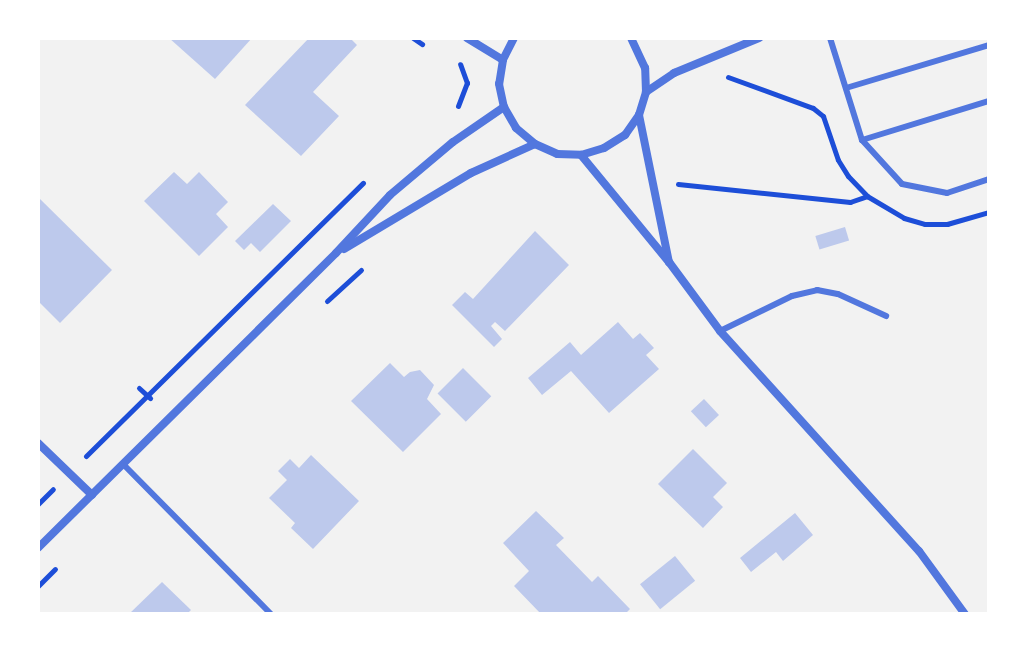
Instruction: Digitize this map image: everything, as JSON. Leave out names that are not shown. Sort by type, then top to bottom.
[{"type":"street","points":[[467,38],[503,60]]},
{"type":"street","points":[[514,38],[503,60],[499,84],[504,107],[516,128],[535,144],[557,154],[581,155],[604,148],[625,135],[639,115],[646,92],[645,68],[631,38]]},
{"type":"street","points":[[646,92],[674,73],[759,38]]},
{"type":"street","points":[[38,548],[336,253],[390,195],[453,142],[504,107]]},
{"type":"street","points":[[639,115],[669,262]]},
{"type":"street","points":[[336,253],[471,173],[535,144]]},
{"type":"street","points":[[581,155],[669,262],[720,331],[919,551],[965,614]]},
{"type":"street","points":[[38,443],[92,495]]},
{"type":"lane","points":[[831,38],[862,140],[902,184],[947,193],[989,179]]},
{"type":"lane","points":[[846,88],[989,45]]},
{"type":"lane","points":[[862,140],[989,101]]},
{"type":"lane","points":[[720,331],[792,296],[817,290],[838,294],[886,316]]},
{"type":"lane","points":[[123,464],[271,614]]},
{"type":"path","points":[[413,38],[422,44]]},
{"type":"path","points":[[456,109],[467,83],[457,61]]},
{"type":"path","points":[[38,504],[370,177]]},
{"type":"path","points":[[678,184],[850,202],[867,196]]},
{"type":"path","points":[[318,310],[363,269]]},
{"type":"path","points":[[38,586],[59,565]]},
{"type":"building","points":[[169,38],[252,38],[215,79]]},
{"type":"building","points":[[309,38],[350,38],[357,45],[313,92],[339,116],[301,156],[245,105]]},
{"type":"building","points":[[174,172],[187,184],[199,172],[228,202],[216,214],[228,227],[199,256],[144,201]]},
{"type":"building","points":[[38,197],[112,270],[60,323],[38,301]]},
{"type":"building","points":[[273,204],[291,221],[260,252],[251,243],[244,250],[235,241]]},
{"type":"building","points":[[845,227],[849,240],[819,249],[815,236]]},
{"type":"building","points":[[535,231],[569,265],[505,331],[495,322],[491,326],[502,339],[494,347],[452,305],[465,292],[473,299]]},
{"type":"building","points":[[618,322],[633,339],[640,333],[654,348],[646,355],[659,369],[609,413],[571,371],[542,395],[528,378],[570,342],[581,355]]},
{"type":"building","points":[[390,363],[404,377],[420,370],[434,385],[427,399],[441,414],[403,452],[351,401]]},
{"type":"building","points":[[463,368],[491,396],[466,422],[438,393]]},
{"type":"building","points":[[704,399],[719,415],[706,427],[691,411]]},
{"type":"building","points":[[693,449],[727,483],[713,497],[723,507],[703,528],[658,484]]},
{"type":"building","points":[[311,455],[359,501],[313,549],[291,528],[295,523],[269,498],[287,480],[278,471],[290,459],[299,468]]},
{"type":"building","points":[[536,511],[564,538],[556,545],[592,582],[598,576],[630,609],[625,614],[541,614],[514,586],[529,571],[503,543]]},
{"type":"building","points":[[795,513],[813,535],[783,561],[776,552],[751,572],[740,558]]},
{"type":"building","points":[[675,556],[695,581],[660,609],[640,584]]},
{"type":"building","points":[[162,582],[191,610],[187,614],[129,614]]}]
